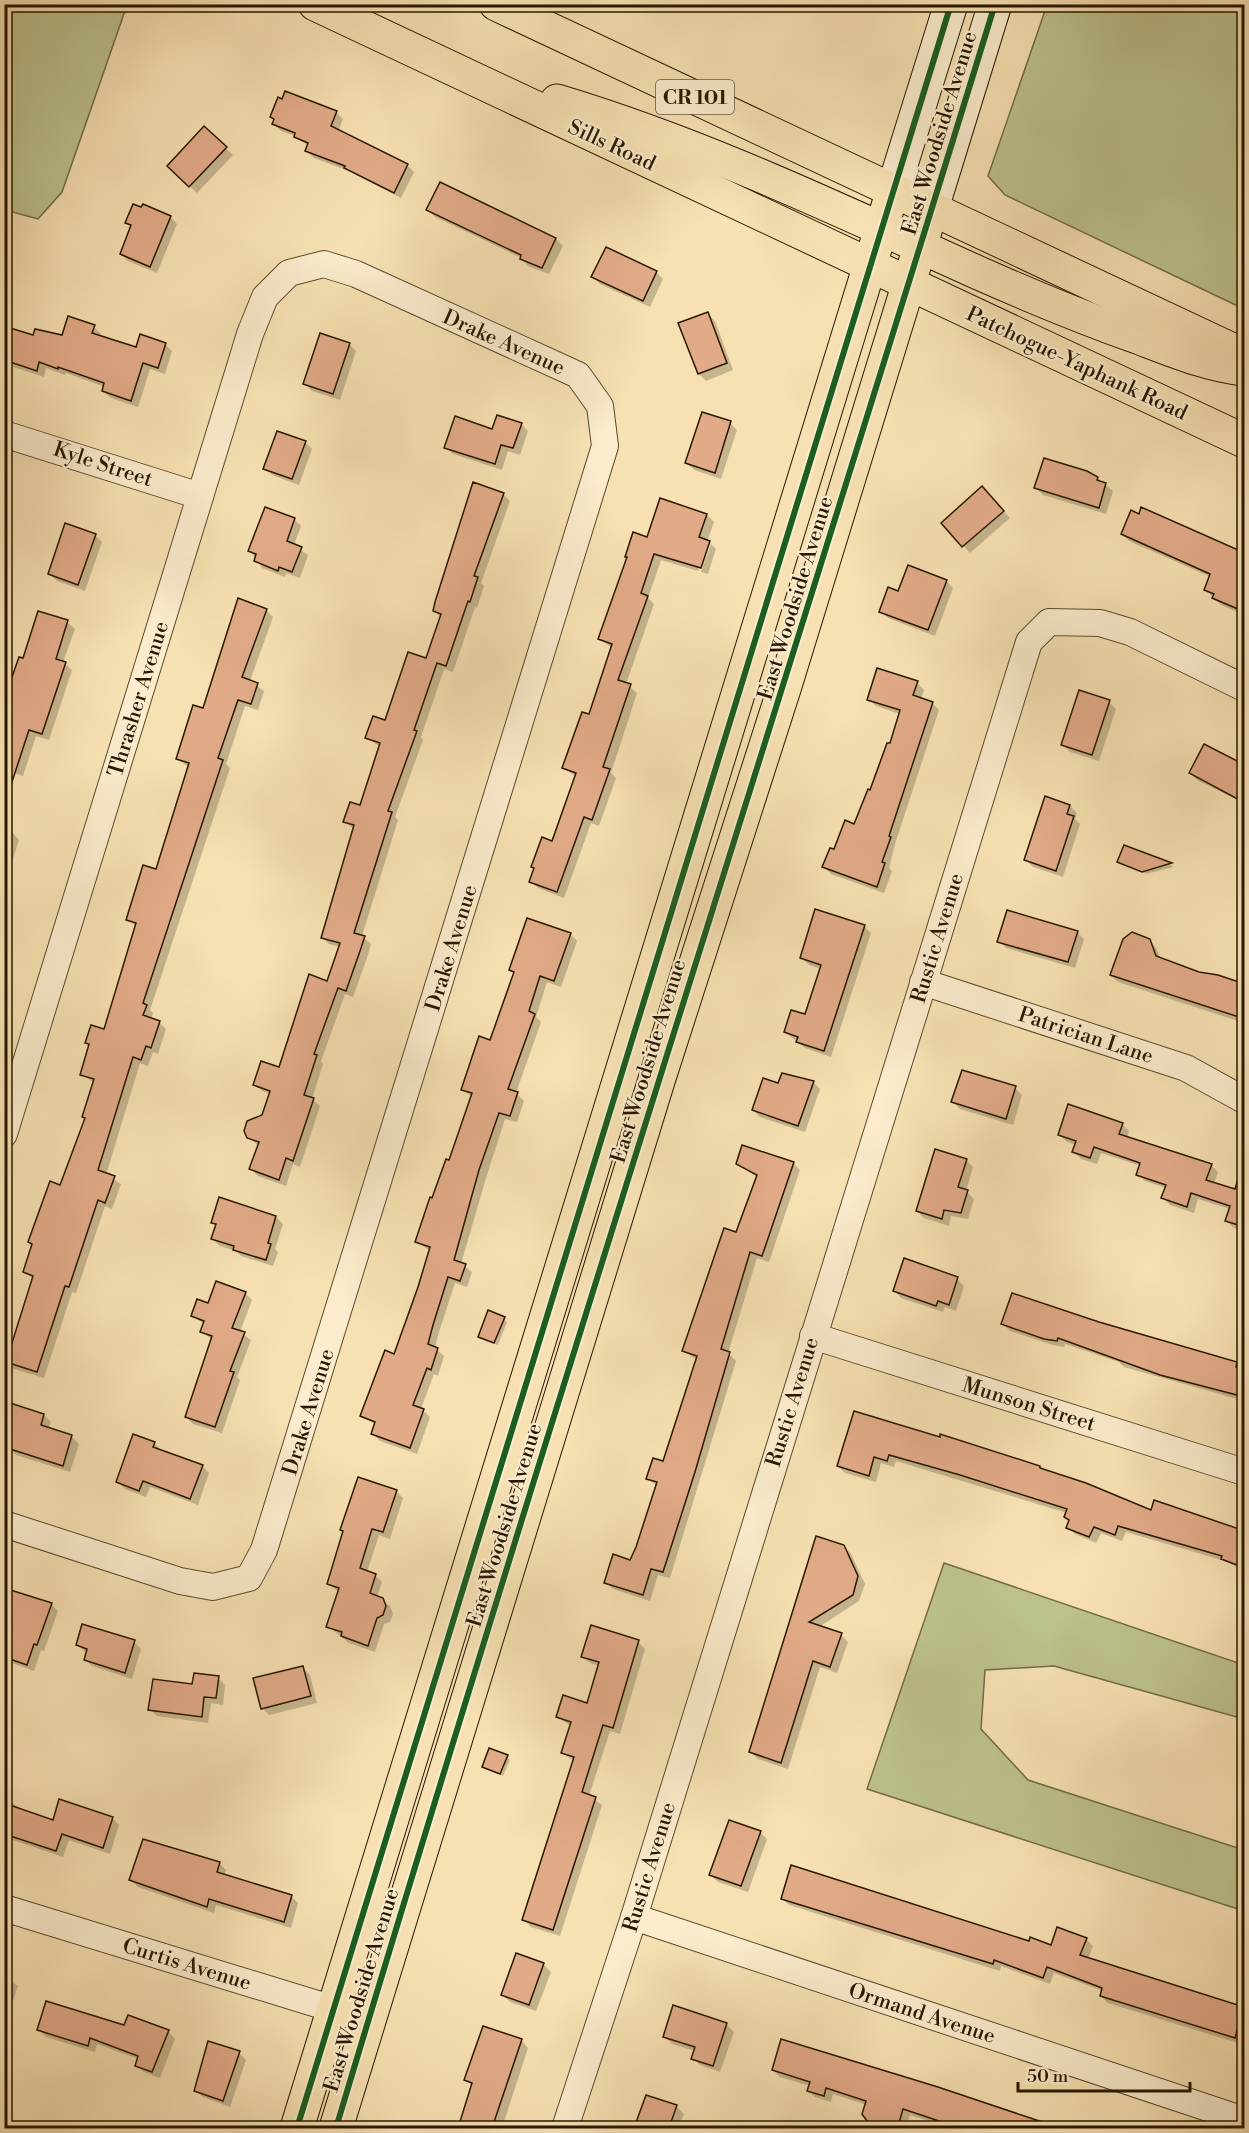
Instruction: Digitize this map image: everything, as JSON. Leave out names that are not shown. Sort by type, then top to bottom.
[{"type":"main road","name":"Sills Road","points":[[315,4],[909,285]]},
{"type":"main road","name":"CR 101","points":[[496,4],[1245,355]]},
{"type":"main road","name":"East Woodside Avenue","points":[[297,2128],[951,4]]},
{"type":"main road","name":"East Woodside Avenue","points":[[336,2128],[655,1092],[996,4]]},
{"type":"main road","points":[[458,72],[590,111],[699,149],[753,170],[921,247],[1095,322],[1220,366],[1245,369]]},
{"type":"main road","name":"Patchogue-Yaphank Road","points":[[909,285],[1245,441]]},
{"type":"street","name":"Drake Avenue","points":[[4,1524],[180,1581],[213,1587],[249,1578],[264,1550],[278,1510],[605,446],[600,406],[578,375],[356,274],[324,264],[289,273]]},
{"type":"street","name":"Thrasher Avenue","points":[[4,1134],[250,334],[265,297],[289,273]]},
{"type":"street","name":"Kyle Street","points":[[4,434],[200,496]]},
{"type":"street","name":"Rustic Avenue","points":[[565,2128],[634,1917],[1029,642],[1049,622],[1100,623],[1130,632],[1245,688]]},
{"type":"street","name":"Patrician Lane","points":[[923,982],[1186,1068],[1245,1100]]},
{"type":"street","name":"Munson Street","points":[[813,1336],[1245,1472]]},
{"type":"street","name":"Curtis Avenue","points":[[4,1908],[369,2020]]},
{"type":"street","name":"Ormand Avenue","points":[[634,1917],[1245,2120]]},
{"type":"green space","points":[[5,4],[127,5],[62,192],[38,219],[5,210]]},
{"type":"green space","points":[[1047,5],[1244,5],[1244,309],[1005,195],[988,176]]},
{"type":"green space","points":[[944,1563],[1244,1665],[1244,1719],[1054,1666],[985,1670],[981,1729],[1028,1780],[1244,1850],[1244,1911],[867,1789]]},
{"type":"building","points":[[285,91],[337,111],[331,126],[408,164],[394,193],[344,168],[345,166],[305,151],[308,143],[294,137],[295,133],[272,124],[274,119],[270,117],[278,97],[282,99]]},
{"type":"building","points":[[204,126],[227,147],[189,187],[167,166]]},
{"type":"building","points":[[440,182],[556,238],[542,268],[520,259],[521,255],[426,210]]},
{"type":"building","points":[[133,204],[141,207],[143,204],[171,216],[150,267],[120,254],[131,225],[125,223]]},
{"type":"building","points":[[606,247],[657,271],[643,301],[591,277]]},
{"type":"building","points":[[708,312],[727,363],[698,374],[678,323]]},
{"type":"building","points":[[68,316],[95,325],[92,333],[136,347],[140,334],[166,343],[158,368],[143,363],[131,401],[102,391],[104,383],[58,367],[58,369],[39,362],[37,371],[4,360],[4,326],[33,335],[35,329],[62,335]]},
{"type":"building","points":[[320,333],[350,343],[333,394],[303,384]]},
{"type":"building","points":[[702,412],[731,421],[715,473],[685,463]]},
{"type":"building","points":[[497,415],[522,423],[513,448],[501,445],[495,464],[444,448],[455,416],[492,429]]},
{"type":"building","points":[[277,431],[306,441],[292,479],[263,469]]},
{"type":"building","points":[[1044,458],[1087,471],[1098,477],[1097,480],[1106,483],[1099,508],[1034,488]]},
{"type":"building","points":[[473,482],[504,493],[474,576],[478,577],[470,602],[468,601],[446,666],[437,663],[414,730],[417,731],[388,811],[392,812],[354,933],[365,936],[346,991],[338,988],[314,1054],[317,1055],[304,1095],[314,1098],[293,1161],[286,1158],[279,1180],[249,1169],[259,1142],[247,1138],[244,1131],[247,1121],[262,1115],[270,1091],[253,1085],[261,1061],[279,1067],[309,974],[327,981],[340,943],[321,938],[354,825],[343,822],[350,802],[360,805],[380,743],[365,738],[373,716],[385,720],[408,652],[426,658],[441,614],[433,611],[435,602]]},
{"type":"building","points":[[982,486],[1004,511],[962,547],[941,523]]},
{"type":"building","points":[[660,498],[707,514],[699,537],[710,541],[701,568],[654,554],[641,593],[648,596],[618,680],[631,684],[603,767],[610,769],[592,820],[584,817],[557,892],[529,882],[534,868],[531,867],[542,837],[552,841],[576,773],[562,768],[582,712],[589,714],[612,644],[598,639],[627,557],[625,557],[633,532],[647,537]]},
{"type":"building","points":[[265,507],[295,518],[287,541],[302,547],[292,572],[279,567],[278,571],[254,561],[256,554],[248,551]]},
{"type":"building","points":[[1141,507],[1245,553],[1245,612],[1212,598],[1214,594],[1204,590],[1210,574],[1121,534],[1131,510],[1139,514]]},
{"type":"building","points":[[65,523],[96,534],[78,585],[48,574]]},
{"type":"building","points":[[908,565],[947,580],[928,630],[879,612],[888,587],[898,591]]},
{"type":"building","points":[[238,598],[267,609],[242,677],[258,683],[251,704],[238,700],[218,758],[223,760],[143,1003],[147,1005],[143,1015],[160,1021],[151,1048],[146,1046],[141,1060],[133,1057],[98,1170],[115,1176],[105,1203],[98,1200],[69,1287],[65,1286],[37,1372],[6,1362],[33,1276],[23,1272],[32,1244],[28,1242],[50,1181],[60,1185],[85,1118],[82,1117],[94,1079],[80,1075],[89,1044],[85,1043],[91,1025],[104,1029],[136,923],[126,920],[143,865],[156,869],[189,763],[176,759],[193,705],[203,708]]},
{"type":"building","points":[[38,611],[68,620],[56,659],[66,662],[42,734],[29,730],[8,794],[4,794],[4,700],[19,657],[23,658]]},
{"type":"building","points":[[877,668],[918,681],[913,695],[933,702],[889,836],[891,837],[882,862],[885,863],[877,887],[822,867],[830,848],[834,849],[845,820],[854,824],[868,789],[870,790],[887,743],[890,743],[900,710],[867,700]]},
{"type":"building","points":[[1079,690],[1110,700],[1092,755],[1061,745]]},
{"type":"building","points":[[1204,744],[1245,765],[1245,803],[1189,773]]},
{"type":"building","points":[[1045,796],[1070,805],[1067,814],[1074,816],[1056,871],[1024,860]]},
{"type":"building","points":[[1124,845],[1172,863],[1142,872],[1117,862]]},
{"type":"building","points":[[815,909],[865,925],[824,1051],[796,1042],[798,1037],[784,1032],[791,1010],[805,1014],[821,965],[800,958]]},
{"type":"building","points":[[1007,910],[1078,931],[1068,962],[997,942]]},
{"type":"building","points":[[527,918],[571,933],[554,981],[540,976],[529,1011],[535,1014],[508,1089],[518,1092],[510,1116],[499,1113],[479,1170],[454,1260],[466,1264],[460,1281],[448,1277],[433,1325],[428,1344],[438,1348],[431,1370],[427,1368],[413,1405],[424,1409],[410,1448],[371,1434],[375,1422],[360,1416],[385,1350],[394,1354],[418,1287],[430,1247],[415,1242],[430,1197],[432,1198],[446,1159],[449,1160],[472,1093],[461,1090],[479,1036],[490,1040],[514,972],[509,970]]},
{"type":"building","points":[[1132,932],[1150,939],[1156,956],[1199,972],[1218,975],[1245,984],[1245,1019],[1110,975],[1123,939]]},
{"type":"building","points":[[962,1070],[1016,1086],[1006,1119],[951,1102]]},
{"type":"building","points":[[782,1073],[814,1081],[798,1126],[752,1110],[763,1078],[778,1083]]},
{"type":"building","points":[[1068,1104],[1123,1123],[1119,1134],[1212,1164],[1206,1180],[1235,1189],[1240,1172],[1245,1172],[1245,1227],[1225,1221],[1230,1206],[1191,1193],[1187,1207],[1161,1198],[1166,1185],[1136,1175],[1140,1163],[1094,1147],[1090,1158],[1072,1152],[1076,1141],[1058,1135]]},
{"type":"building","points":[[742,1145],[794,1162],[762,1256],[750,1252],[721,1349],[730,1352],[695,1472],[663,1572],[651,1569],[643,1595],[604,1583],[613,1554],[630,1560],[636,1547],[657,1482],[646,1479],[653,1458],[663,1461],[697,1356],[682,1351],[724,1228],[736,1232],[757,1175],[736,1164]]},
{"type":"building","points":[[935,1149],[967,1159],[958,1187],[968,1190],[961,1213],[944,1210],[942,1219],[916,1211]]},
{"type":"building","points":[[219,1197],[276,1216],[268,1243],[271,1244],[266,1260],[233,1250],[234,1246],[211,1239],[216,1224],[211,1223]]},
{"type":"building","points":[[904,1258],[958,1277],[949,1305],[938,1301],[936,1306],[893,1291]]},
{"type":"building","points":[[216,1281],[246,1292],[232,1328],[245,1332],[230,1371],[234,1372],[215,1427],[185,1417],[212,1336],[200,1332],[204,1321],[191,1316],[197,1299],[208,1303]]},
{"type":"building","points":[[1012,1293],[1099,1322],[1237,1362],[1236,1367],[1244,1369],[1237,1395],[1160,1375],[1058,1338],[1057,1341],[1044,1339],[1001,1324]]},
{"type":"building","points":[[488,1310],[505,1317],[494,1343],[478,1337]]},
{"type":"building","points":[[4,1401],[44,1414],[41,1425],[72,1435],[63,1466],[7,1448],[11,1437],[4,1435]]},
{"type":"building","points":[[854,1411],[940,1437],[940,1434],[1040,1466],[1040,1468],[1086,1483],[1151,1510],[1154,1500],[1245,1531],[1245,1568],[1221,1559],[1222,1556],[1118,1526],[1115,1535],[1094,1527],[1089,1537],[1066,1528],[1069,1520],[1064,1517],[1067,1509],[889,1455],[887,1461],[874,1457],[869,1476],[837,1466]]},
{"type":"building","points":[[133,1434],[155,1442],[153,1447],[203,1465],[190,1499],[143,1481],[139,1491],[116,1482]]},
{"type":"building","points":[[358,1477],[397,1490],[383,1532],[372,1529],[360,1568],[376,1574],[370,1593],[383,1598],[386,1606],[383,1615],[377,1618],[368,1646],[341,1636],[342,1632],[326,1627],[339,1588],[327,1584],[343,1531],[340,1530]]},
{"type":"building","points":[[816,1536],[844,1545],[858,1576],[853,1595],[809,1622],[842,1633],[830,1667],[813,1661],[781,1763],[749,1752]]},
{"type":"building","points":[[4,1588],[52,1603],[27,1665],[4,1657]]},
{"type":"building","points":[[82,1624],[135,1640],[125,1673],[84,1660],[87,1649],[76,1645]]},
{"type":"building","points":[[591,1625],[639,1640],[613,1728],[603,1725],[582,1792],[596,1797],[553,1930],[522,1920],[574,1757],[561,1753],[571,1722],[556,1717],[563,1695],[587,1703],[599,1662],[581,1657]]},
{"type":"building","points":[[303,1666],[311,1696],[261,1709],[253,1678]]},
{"type":"building","points":[[194,1673],[219,1676],[216,1698],[204,1697],[202,1717],[148,1710],[153,1679],[192,1684]]},
{"type":"building","points":[[489,1748],[508,1755],[500,1774],[482,1767]]},
{"type":"building","points":[[59,1799],[113,1817],[103,1848],[62,1834],[56,1851],[4,1834],[4,1803],[53,1820]]},
{"type":"building","points":[[729,1820],[761,1831],[741,1886],[709,1875]]},
{"type":"building","points":[[143,1839],[220,1862],[217,1872],[292,1895],[284,1922],[209,1899],[207,1907],[129,1880]]},
{"type":"building","points":[[791,1865],[1029,1941],[1030,1937],[1051,1945],[1057,1927],[1087,1938],[1080,1955],[1244,2007],[1235,2038],[1100,1996],[1102,1988],[1047,1967],[1043,1978],[994,1960],[993,1964],[781,1899]]},
{"type":"building","points":[[516,1953],[544,1963],[529,2005],[501,1995]]},
{"type":"building","points":[[46,2001],[124,2025],[128,2015],[169,2030],[152,2072],[135,2066],[138,2056],[90,2038],[88,2046],[37,2030]]},
{"type":"building","points":[[673,2005],[727,2023],[713,2066],[691,2059],[695,2047],[663,2037]]},
{"type":"building","points":[[483,2026],[522,2039],[492,2128],[458,2128],[472,2083],[464,2080]]},
{"type":"building","points":[[781,2039],[938,2087],[1051,2125],[1050,2128],[960,2128],[903,2109],[899,2123],[888,2127],[867,2121],[862,2114],[866,2101],[826,2088],[824,2096],[807,2091],[810,2082],[772,2070]]},
{"type":"building","points":[[208,2041],[240,2051],[223,2101],[194,2091]]},
{"type":"building","points":[[646,2095],[677,2105],[669,2128],[634,2128]]},
{"type":"cycle path","points":[[297,2128],[951,4]]},
{"type":"cycle path","points":[[336,2128],[498,1596],[995,4]]}]
